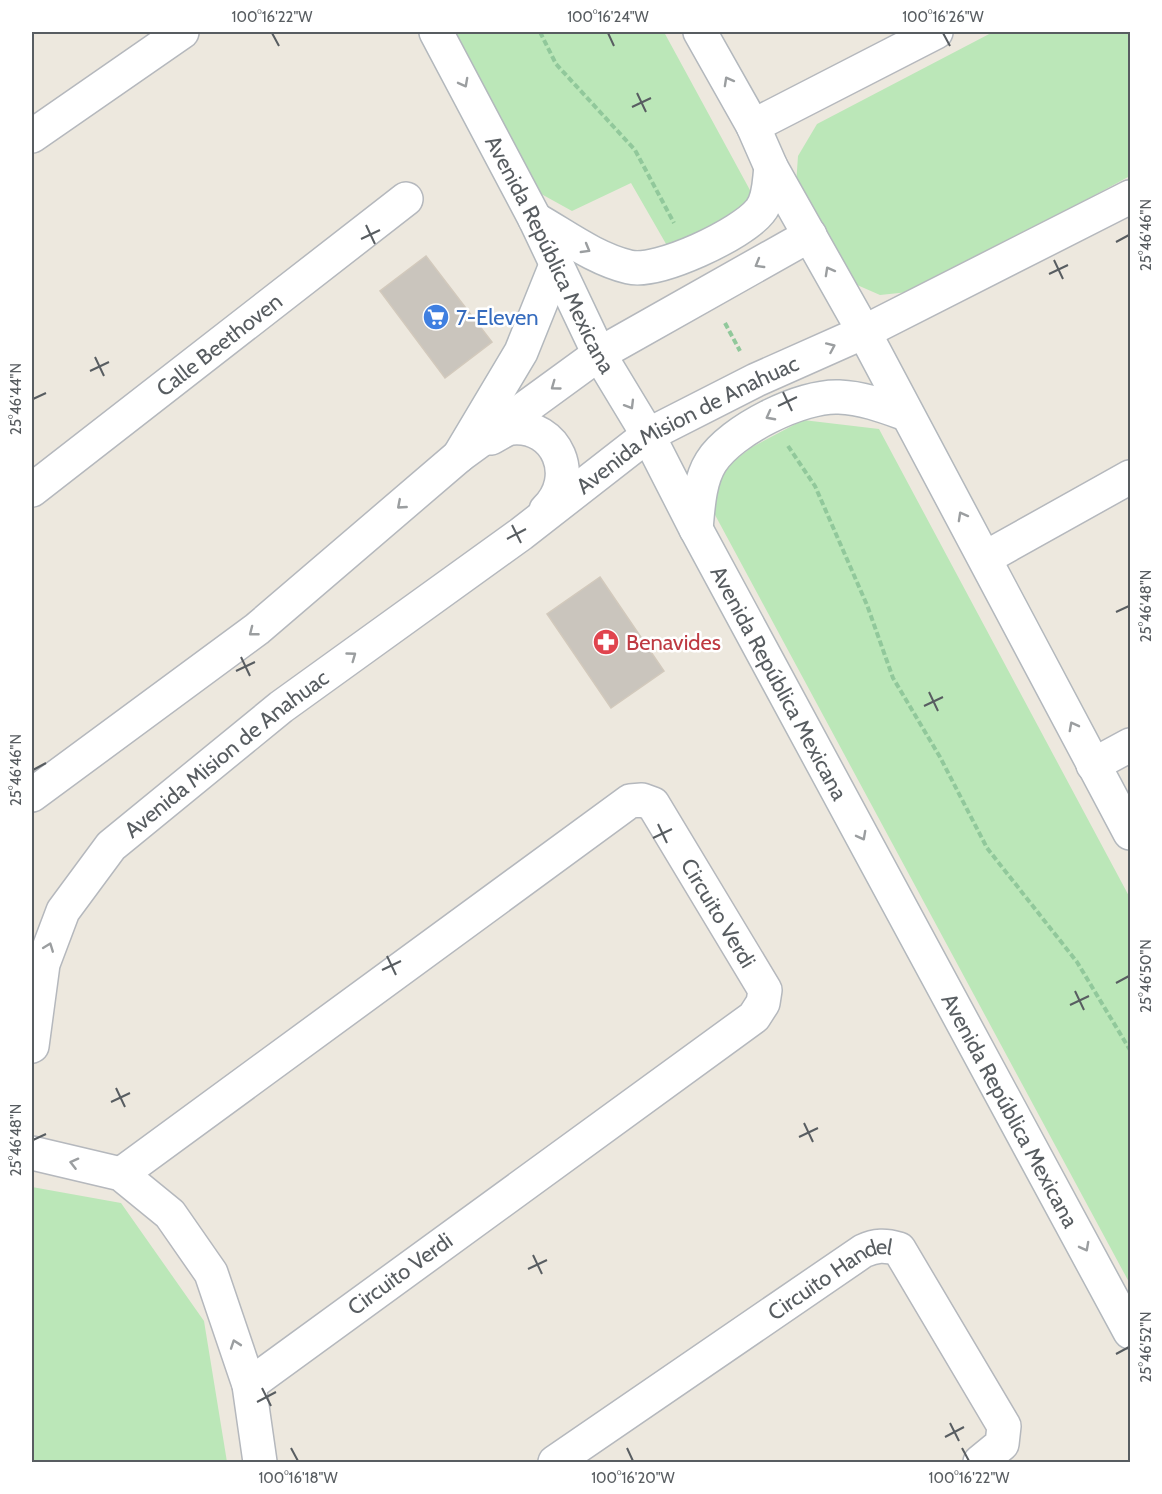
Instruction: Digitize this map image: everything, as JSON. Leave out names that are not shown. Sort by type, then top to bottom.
[{"type":"street","points":[[32,136],[182,32]]},
{"type":"street","name":"Avenida República Mexicana","points":[[436,32],[535,219],[599,354],[648,435],[696,529],[1131,1332]]},
{"type":"street","points":[[700,32],[753,126],[771,167],[864,332],[1131,833]]},
{"type":"street","points":[[753,126],[936,32]]},
{"type":"street","points":[[535,219],[599,256],[630,268],[654,268],[691,254],[751,220],[761,210],[767,197],[771,167]]},
{"type":"street","name":"Avenida Mision de Anahuac","points":[[32,1046],[43,964],[63,910],[111,846],[281,707],[521,534],[648,435],[756,380],[864,332],[1131,197]]},
{"type":"street","name":"Calle Beethoven","points":[[32,490],[406,200]]},
{"type":"street","name":"Avenida Mision de Anahuac","points":[[36,796],[257,629],[459,456],[599,354],[810,236]]},
{"type":"street","points":[[459,456],[521,352],[556,265]]},
{"type":"street","points":[[696,529],[700,494],[711,462],[742,432],[772,415],[810,400],[836,397],[863,399],[906,414]]},
{"type":"street","name":"Avenida Mision de Anahuac","points":[[459,456],[510,428],[531,429],[549,442],[563,462],[563,481],[555,501],[521,534]]},
{"type":"street","points":[[985,558],[1131,477]]},
{"type":"street","points":[[1093,765],[1131,745]]},
{"type":"street","name":"Circuito Verdi","points":[[121,1174],[630,801],[654,804],[765,990],[763,1003],[754,1017],[249,1384]]},
{"type":"street","points":[[32,1153],[121,1174],[170,1214],[211,1273],[249,1384],[260,1462]]},
{"type":"street","name":"Circuito Handel","points":[[555,1462],[863,1251],[875,1246],[887,1245],[899,1249],[1004,1426],[1002,1444],[980,1462]]},
{"type":"path","points":[[540,32],[556,64],[635,150],[691,254]]},
{"type":"path","points":[[709,293],[756,380]]},
{"type":"path","points":[[772,415],[797,462],[815,486],[867,605],[893,678],[940,756],[987,848],[1077,962],[1131,1050]]},
{"type":"green space","points":[[449,32],[664,32],[751,192],[744,215],[673,256],[631,183],[572,211],[534,190]]},
{"type":"green space","points":[[993,32],[1130,32],[1130,176],[918,291],[880,295],[848,281],[796,185],[798,156],[817,124]]},
{"type":"green space","points":[[803,420],[879,429],[1130,898],[1130,1284],[707,500],[718,473],[752,447]]},
{"type":"green space","points":[[32,1187],[121,1203],[204,1321],[227,1462],[32,1462]]},
{"type":"building","name":"7-Eleven","points":[[426,256],[492,342],[445,378],[380,291]]},
{"type":"building","name":"Benavides","points":[[600,577],[664,671],[611,708],[547,614]]},
{"type":"place","name":"7-Eleven","points":[[436,317]]},
{"type":"place","name":"Benavides","points":[[606,642]]}]
